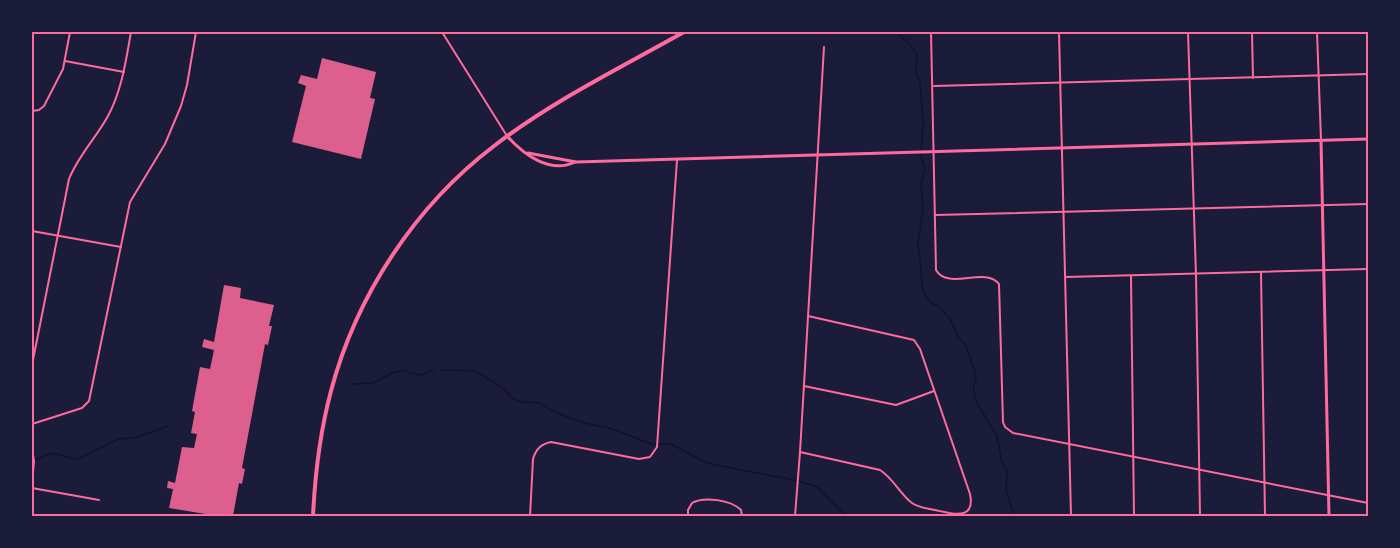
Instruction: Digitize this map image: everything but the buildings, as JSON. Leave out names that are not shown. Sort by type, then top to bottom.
[{"type":"main road","points":[[313,516],[320,446],[331,391],[347,342],[364,304],[393,256],[426,211],[472,164],[507,136],[597,81],[684,32]]},
{"type":"street","points":[[32,111],[44,106],[62,72],[70,32]]},
{"type":"street","points":[[32,365],[69,179],[74,166],[107,117],[116,99],[131,32]]},
{"type":"street","points":[[32,424],[82,408],[89,401],[132,197],[165,144],[181,106],[196,32]]},
{"type":"street","points":[[442,32],[507,136],[517,146],[549,166],[567,166],[576,162]]},
{"type":"street","points":[[931,32],[936,270],[938,274],[946,278],[991,278],[999,284],[1005,427],[1013,433],[1368,503]]},
{"type":"street","points":[[1059,32],[1071,516]]},
{"type":"street","points":[[1188,32],[1196,274],[1200,516]]},
{"type":"street","points":[[1252,32],[1253,78]]},
{"type":"street","points":[[1317,32],[1320,76],[1329,516]]},
{"type":"street","points":[[795,516],[824,47]]},
{"type":"street","points":[[65,61],[123,72]]},
{"type":"street","points":[[932,86],[1368,74]]},
{"type":"street","points":[[528,153],[576,162],[1368,139]]},
{"type":"street","points":[[530,516],[533,459],[535,452],[544,444],[551,442],[639,459],[650,457],[657,447],[677,160]]},
{"type":"street","points":[[935,215],[1368,204]]},
{"type":"street","points":[[32,231],[121,247]]},
{"type":"street","points":[[1066,277],[1368,269]]},
{"type":"street","points":[[1261,272],[1265,516]]},
{"type":"street","points":[[1131,276],[1134,516]]},
{"type":"street","points":[[800,452],[880,470],[908,499],[919,506],[958,515],[970,508],[970,494],[920,349],[914,340],[808,316]]},
{"type":"street","points":[[803,386],[896,405],[934,391]]},
{"type":"street","points":[[32,449],[34,471],[32,486],[99,500]]},
{"type":"street","points":[[688,516],[689,507],[699,500],[732,504],[739,508],[742,516]]},
{"type":"waterway","points":[[897,32],[914,49],[917,56],[916,71],[920,83],[923,121],[921,155],[925,170],[921,184],[923,211],[918,243],[923,291],[931,303],[939,307],[951,320],[957,336],[966,346],[975,371],[976,379],[973,387],[977,403],[997,436],[1002,462],[1007,472],[1006,490],[1014,516]]},
{"type":"waterway","points":[[351,384],[373,383],[394,372],[404,371],[422,375],[433,370]]},
{"type":"waterway","points":[[441,370],[475,371],[503,388],[512,398],[522,402],[541,403],[550,410],[581,422],[616,430],[651,444],[671,444],[703,461],[716,465],[799,481],[817,487],[844,514],[850,516]]},
{"type":"waterway","points":[[32,462],[54,454],[78,459],[119,439],[138,437],[168,426]]}]
